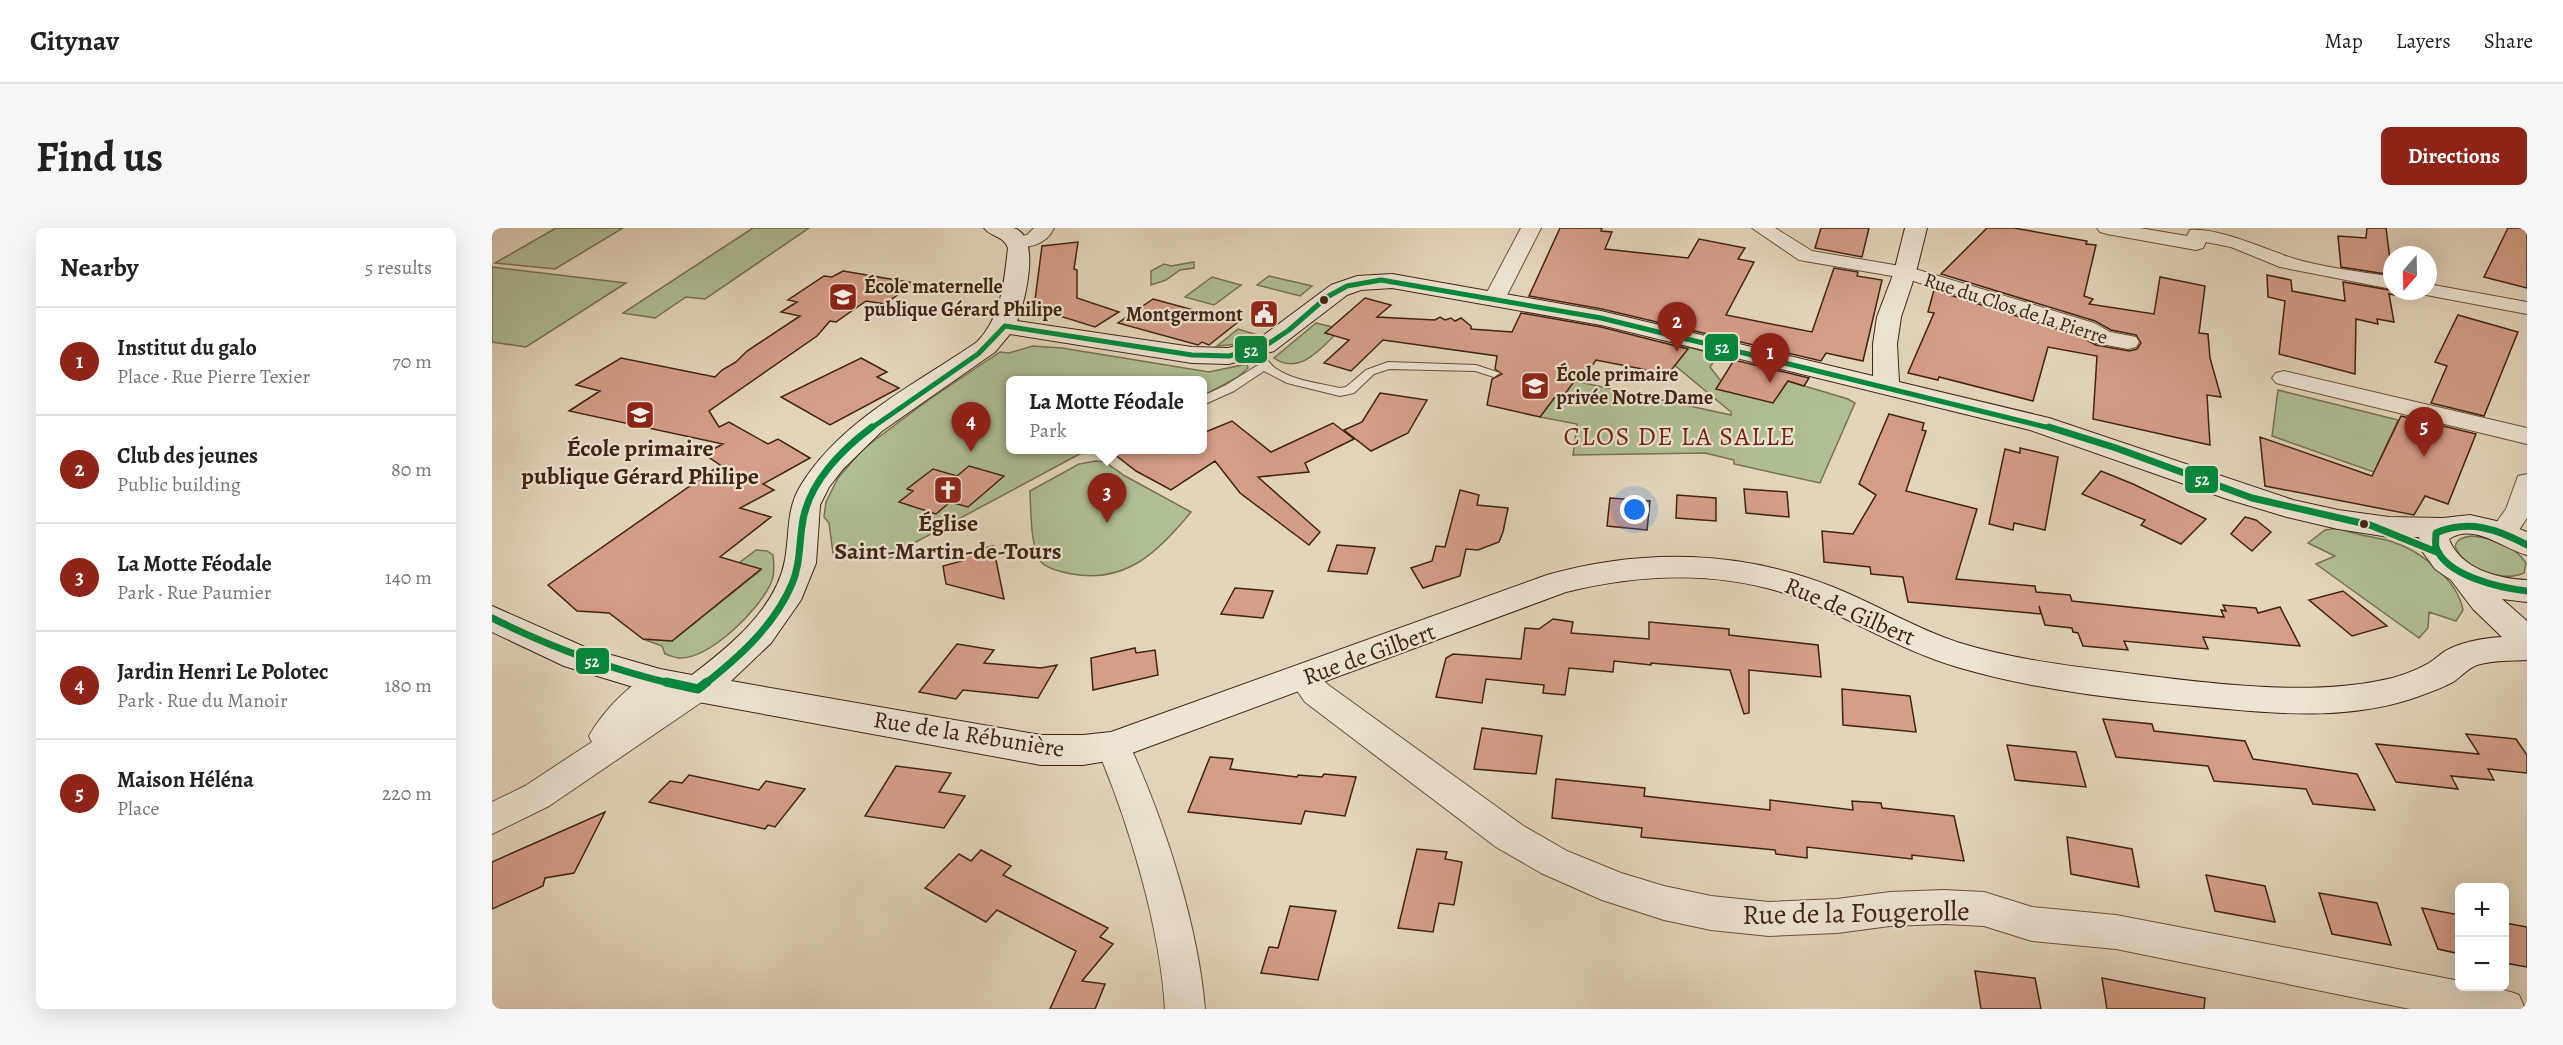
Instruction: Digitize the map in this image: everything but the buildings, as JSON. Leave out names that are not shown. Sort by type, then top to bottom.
[{"type":"street","points":[[492,819],[537,796],[698,689],[743,650],[778,609],[791,586],[800,563],[802,514],[815,486],[835,460],[880,421],[986,347],[1005,326],[1016,284],[1019,248],[1018,242],[1005,231],[995,228]]},
{"type":"street","points":[[1018,242],[1036,238],[1044,228]]},
{"type":"street","points":[[1495,298],[1531,228]]},
{"type":"street","name":"Rue du Clos de la Pierre","points":[[1762,228],[1806,256],[1905,272],[2086,328],[2104,338],[2128,342]]},
{"type":"street","points":[[1886,387],[1887,324],[1905,272],[1916,228]]},
{"type":"street","points":[[2107,228],[2196,244],[2197,234],[2228,240],[2288,263],[2383,281]]},
{"type":"street","points":[[1005,326],[1192,355],[1259,359],[1275,340],[1339,290],[1370,281],[1392,281],[1495,298],[1601,318],[2069,432],[2252,498],[2370,525],[2455,563],[2493,586],[2527,591]]},
{"type":"street","points":[[2437,292],[2527,308]]},
{"type":"street","points":[[2284,378],[2527,436]]},
{"type":"street","points":[[2460,658],[2480,611],[2455,563],[2450,525],[2474,525],[2515,539],[2519,510],[2527,482]]},
{"type":"street","points":[[2455,563],[2508,625],[2527,638]]},
{"type":"street","name":"Rue de Gilbert","points":[[1113,746],[1304,678],[1558,583],[1616,569],[1670,566],[1709,568],[1773,579],[1820,595],[1954,654],[2032,674],[2271,699],[2345,700],[2400,689],[2443,671],[2460,658],[2493,648],[2527,648]]},
{"type":"street","name":"Rue de la Rébunière","points":[[492,618],[576,657],[660,682],[1041,750],[1083,750],[1113,746]]},
{"type":"street","name":"Rue de la Fougerolle","points":[[1304,678],[1316,693],[1509,836],[1554,862],[1615,888],[1664,903],[1711,913],[1769,919],[1837,916],[1890,909],[1944,907],[1984,909],[2032,924],[2128,934],[2505,1009]]},
{"type":"street","points":[[586,763],[634,704],[660,682]]},
{"type":"street","points":[[1113,746],[1124,769],[1147,839],[1179,949],[1185,1009]]},
{"type":"lane","points":[[1207,399],[1230,388],[1259,359],[1273,374],[1340,392],[1350,390],[1370,372],[1388,365],[1476,368],[1494,374]]},
{"type":"green space","points":[[556,228],[623,228],[555,269],[495,263]]},
{"type":"green space","points":[[753,228],[809,228],[705,299],[686,297],[655,318],[623,313]]},
{"type":"green space","points":[[1194,262],[1194,268],[1180,270],[1166,280],[1151,285],[1151,271],[1164,264],[1171,266]]},
{"type":"green space","points":[[492,267],[626,283],[526,347],[492,342]]},
{"type":"green space","points":[[1269,276],[1312,286],[1300,296],[1257,285]]},
{"type":"green space","points":[[1212,277],[1241,285],[1214,305],[1185,297]]},
{"type":"green space","points":[[1316,323],[1332,327],[1325,333],[1335,335],[1315,354],[1308,359],[1291,364],[1274,358]]},
{"type":"green space","points":[[1238,329],[1261,336],[1238,344],[1217,346]]},
{"type":"green space","points":[[1676,344],[1718,355],[1710,367],[1721,381],[1788,381],[1855,403],[1820,483],[1734,464],[1734,460],[1705,453],[1573,455],[1577,424],[1540,417],[1555,397],[1575,381],[1731,415],[1731,412],[1666,358]]},
{"type":"green space","points":[[1033,346],[1062,348],[1209,372],[1247,364],[1248,368],[1238,377],[1207,394],[1207,376],[1006,376],[1006,454],[1080,454],[901,550],[895,557],[883,559],[858,553],[833,553],[829,523],[824,517],[826,502],[838,478],[863,449],[927,401],[1000,352],[1009,353]]},
{"type":"green space","points":[[2278,390],[2398,420],[2374,472],[2272,436]]},
{"type":"green space","points":[[1105,462],[1125,476],[1191,512],[1154,551],[1126,569],[1092,576],[1052,569],[1042,563],[1035,549],[1030,491],[1079,464]]},
{"type":"green space","points":[[2339,528],[2402,545],[2425,559],[2445,577],[2459,599],[2463,610],[2456,621],[2429,612],[2428,628],[2419,638],[2316,564],[2335,556],[2308,543],[2325,530]]},
{"type":"green space","points":[[2472,536],[2495,541],[2515,551],[2526,563],[2524,573],[2515,576],[2495,575],[2466,561],[2455,546],[2462,538]]},
{"type":"green space","points":[[756,550],[767,551],[773,555],[774,573],[771,583],[745,619],[719,642],[691,656],[679,658],[665,654],[662,646],[643,639],[672,641],[761,570],[739,563]]},
{"type":"transit line","name":"52","points":[[1005,326],[1192,355],[1229,356],[1265,346],[1289,330],[1327,297],[1347,286],[1381,280],[1419,285],[1601,318],[2039,424],[2116,448],[2252,498],[2370,525],[2439,553]]},
{"type":"transit line","name":"52","points":[[698,689],[745,649],[772,618],[783,601],[800,560],[802,526],[806,509],[817,484],[828,469],[868,430],[978,354],[1005,326]]},
{"type":"transit line","name":"52","points":[[2527,545],[2494,530],[2459,525],[2436,533],[2435,546],[2442,558],[2468,576],[2501,587],[2527,591]]},
{"type":"transit line","name":"52","points":[[492,618],[592,661],[644,677],[698,689]]},
{"type":"place","name":"École maternelle publique Gérard Philipe","points":[[843,297]]},
{"type":"place","name":"Montgermont","points":[[1264,314]]},
{"type":"place","name":"Club des jeunes","points":[[1677,352]]},
{"type":"place","name":"Institut du galo","points":[[1770,383]]},
{"type":"place","name":"École primaire privée Notre Dame","points":[[1535,386]]},
{"type":"place","name":"École primaire publique Gérard Philipe","points":[[640,415]]},
{"type":"place","name":"Jardin Henri Le Polotec","points":[[971,452]]},
{"type":"place","name":"Maison Héléna","points":[[2424,457]]},
{"type":"place","name":"Église Saint-Martin-de-Tours","points":[[948,490]]},
{"type":"place","name":"La Motte Féodale","points":[[1107,523]]},
{"type":"district","name":"CLOS DE LA SALLE","points":[[1680,436]]}]
